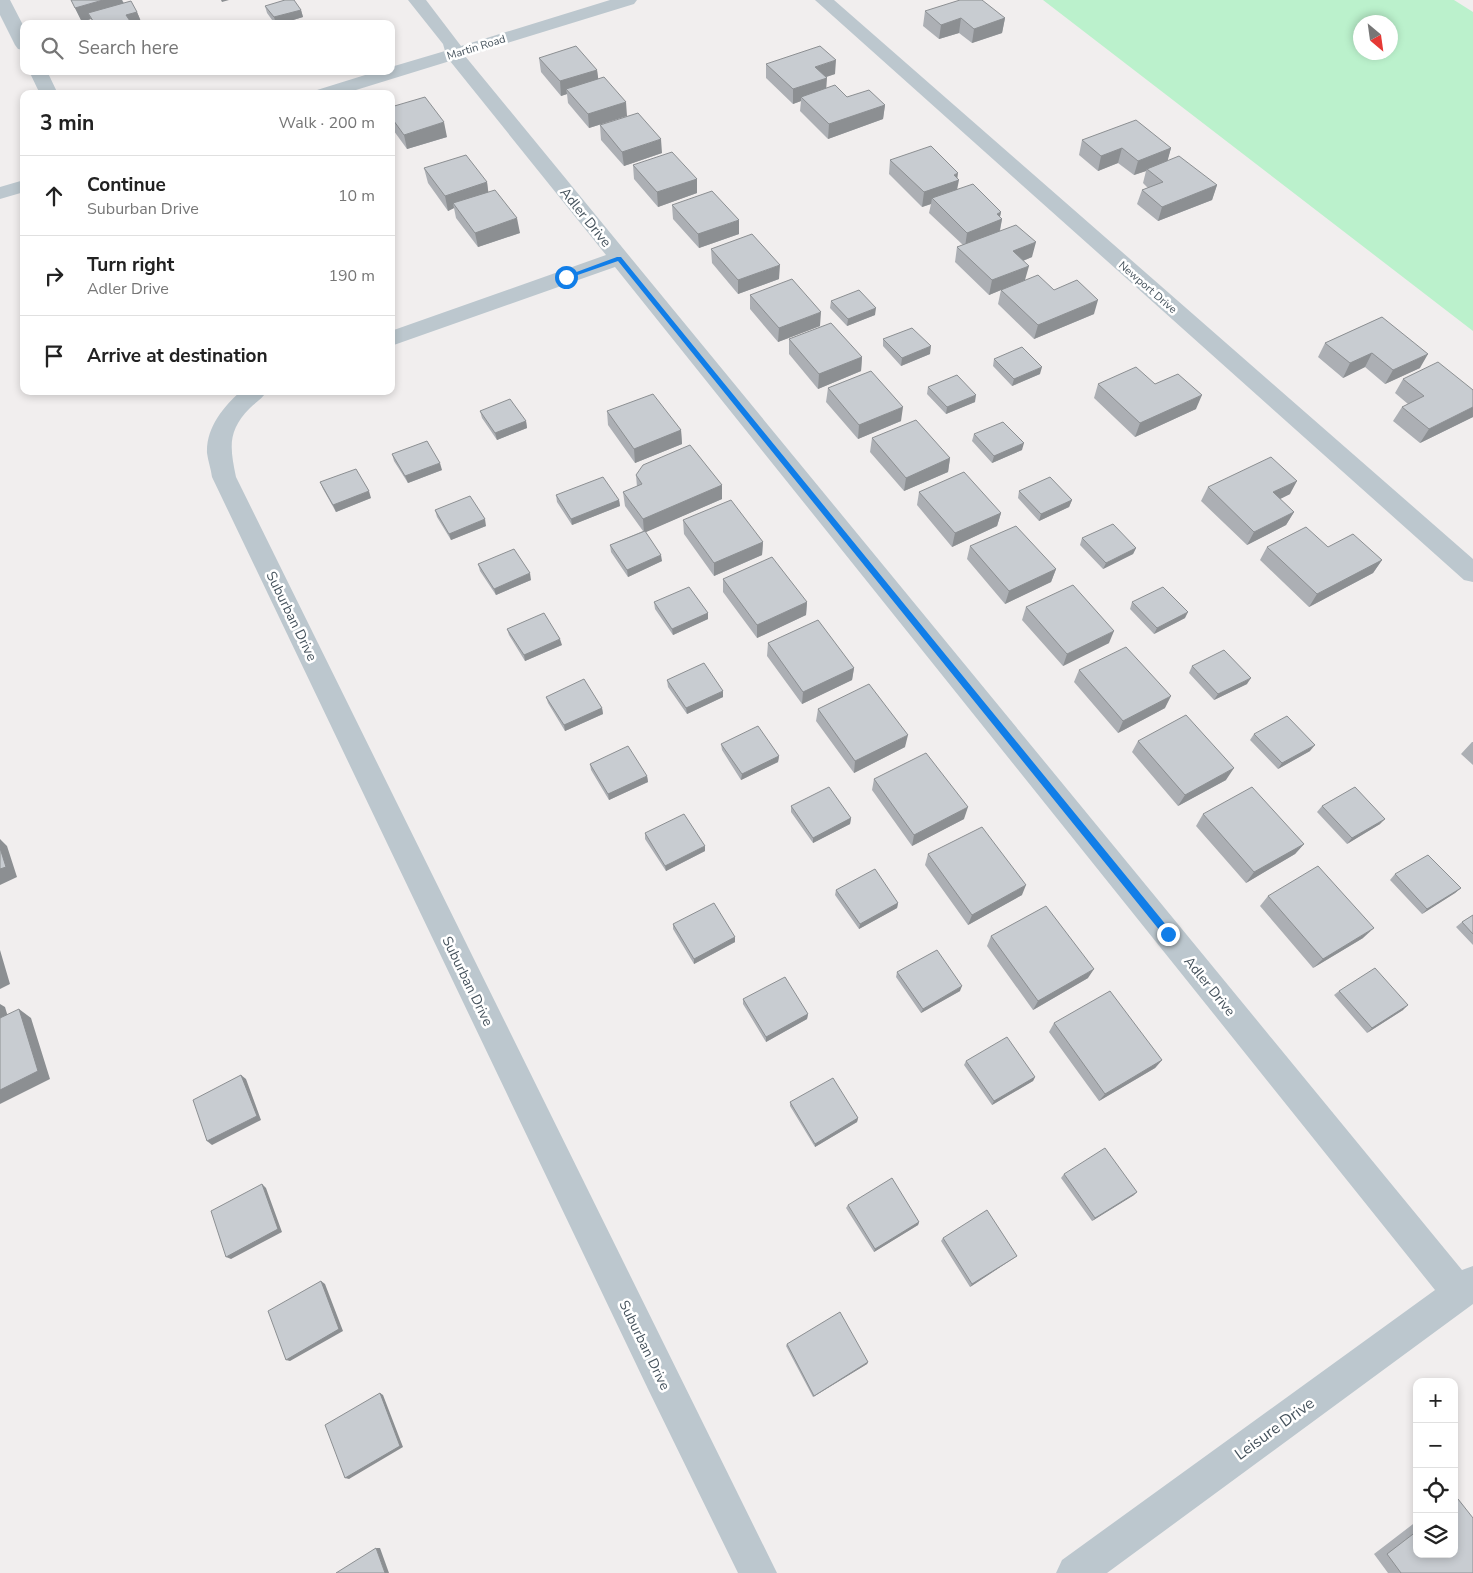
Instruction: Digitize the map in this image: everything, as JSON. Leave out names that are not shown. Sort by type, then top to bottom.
[{"type":"street","points":[[1,0],[20,36]]},
{"type":"street","name":"Adler Drive","points":[[417,0],[452,42],[454,54],[619,258],[1466,1288]]},
{"type":"street","name":"Martin Road","points":[[395,72],[628,0]]},
{"type":"street","name":"Newport Drive","points":[[824,0],[1473,573]]},
{"type":"street","points":[[40,75],[47,90]]},
{"type":"street","name":"Martin Road","points":[[336,90],[385,75]]},
{"type":"street","points":[[0,193],[20,187]]},
{"type":"street","points":[[395,337],[619,258]]},
{"type":"street","name":"Suburban Drive","points":[[250,395],[242,401],[230,416],[222,431],[219,452],[224,477],[656,1368],[758,1573]]},
{"type":"street","name":"Leisure Drive","points":[[1075,1573],[1466,1288]]},
{"type":"green space","points":[[1043,0],[1454,0],[1473,12],[1473,331]]},
{"type":"building","points":[[71,0],[103,0],[75,8]]},
{"type":"building","points":[[285,0],[294,0],[301,10],[274,17],[265,6]]},
{"type":"building","points":[[960,0],[982,0],[1005,18],[974,29],[961,18],[941,25],[925,11]]},
{"type":"building","points":[[131,1],[137,12],[126,15],[129,20],[92,20],[88,13]]},
{"type":"building","points":[[576,46],[597,70],[560,81],[539,58]]},
{"type":"building","points":[[820,46],[836,60],[815,67],[827,78],[793,89],[766,64]]},
{"type":"building","points":[[604,77],[626,102],[588,114],[566,89]]},
{"type":"building","points":[[835,85],[847,97],[869,90],[885,105],[829,124],[801,97]]},
{"type":"building","points":[[425,97],[444,122],[404,135],[395,123],[395,106]]},
{"type":"building","points":[[638,113],[661,139],[622,152],[600,125]]},
{"type":"building","points":[[1136,120],[1171,148],[1138,161],[1122,148],[1101,156],[1082,140]]},
{"type":"building","points":[[931,146],[958,173],[954,175],[959,180],[924,192],[890,160]]},
{"type":"building","points":[[672,152],[697,179],[657,192],[633,165]]},
{"type":"building","points":[[466,155],[487,182],[445,196],[424,168]]},
{"type":"building","points":[[1179,156],[1217,185],[1162,207],[1142,190],[1163,182],[1147,169]]},
{"type":"building","points":[[973,184],[1001,212],[997,214],[1002,219],[967,233],[932,198]]},
{"type":"building","points":[[495,190],[517,218],[475,233],[453,203]]},
{"type":"building","points":[[712,191],[739,220],[698,234],[672,205]]},
{"type":"building","points":[[1016,225],[1036,242],[1013,251],[1029,266],[992,280],[957,247]]},
{"type":"building","points":[[752,234],[780,265],[738,280],[711,249]]},
{"type":"building","points":[[1038,275],[1054,290],[1077,280],[1098,300],[1038,325],[1001,290]]},
{"type":"building","points":[[792,279],[821,312],[779,328],[750,295]]},
{"type":"building","points":[[859,290],[876,308],[848,319],[831,301]]},
{"type":"building","points":[[1382,317],[1428,354],[1393,370],[1372,353],[1350,363],[1325,343]]},
{"type":"building","points":[[831,323],[862,357],[819,374],[789,339]]},
{"type":"building","points":[[912,328],[931,346],[902,358],[883,339]]},
{"type":"building","points":[[1022,347],[1042,367],[1014,379],[994,359]]},
{"type":"building","points":[[1438,362],[1473,390],[1473,407],[1429,429],[1402,407],[1424,396],[1403,379]]},
{"type":"building","points":[[1136,367],[1155,384],[1178,374],[1202,395],[1140,423],[1098,384]]},
{"type":"building","points":[[871,371],[903,407],[859,425],[828,388]]},
{"type":"building","points":[[957,375],[976,395],[947,407],[928,387]]},
{"type":"building","points":[[653,394],[681,430],[634,449],[607,411]]},
{"type":"building","points":[[510,399],[526,421],[495,433],[480,411]]},
{"type":"building","points":[[916,420],[950,458],[906,478],[872,438]]},
{"type":"building","points":[[1003,422],[1024,443],[994,456],[974,434]]},
{"type":"building","points":[[427,441],[440,463],[405,476],[392,454]]},
{"type":"building","points":[[690,445],[722,485],[643,519],[623,492],[642,484],[636,475],[643,465]]},
{"type":"building","points":[[1271,457],[1297,481],[1273,492],[1294,512],[1254,532],[1208,487]]},
{"type":"building","points":[[356,469],[369,491],[333,505],[320,482]]},
{"type":"building","points":[[964,472],[1001,513],[955,533],[919,492]]},
{"type":"building","points":[[603,477],[619,500],[571,519],[556,495]]},
{"type":"building","points":[[1050,477],[1072,500],[1041,514],[1019,491]]},
{"type":"building","points":[[470,496],[485,519],[449,534],[435,510]]},
{"type":"building","points":[[731,500],[763,542],[714,563],[683,520]]},
{"type":"building","points":[[1113,524],[1136,548],[1106,563],[1082,538]]},
{"type":"building","points":[[1016,526],[1056,569],[1009,591],[970,546]]},
{"type":"building","points":[[1306,527],[1328,547],[1353,534],[1382,560],[1317,594],[1267,547]]},
{"type":"building","points":[[645,531],[661,555],[627,570],[610,545]]},
{"type":"building","points":[[514,549],[530,573],[494,589],[478,564]]},
{"type":"building","points":[[772,557],[807,602],[757,625],[723,579]]},
{"type":"building","points":[[1073,585],[1114,631],[1067,654],[1026,607]]},
{"type":"building","points":[[689,587],[708,613],[672,629],[654,602]]},
{"type":"building","points":[[1163,587],[1188,612],[1157,628],[1132,602]]},
{"type":"building","points":[[544,613],[560,639],[524,655],[507,629]]},
{"type":"building","points":[[818,620],[854,668],[803,692],[768,643]]},
{"type":"building","points":[[1126,647],[1171,696],[1123,721],[1079,670]]},
{"type":"building","points":[[1224,650],[1251,678],[1218,694],[1192,666]]},
{"type":"building","points":[[704,663],[723,691],[686,708],[667,680]]},
{"type":"building","points":[[584,679],[602,708],[564,725],[546,697]]},
{"type":"building","points":[[869,684],[908,735],[855,761],[818,709]]},
{"type":"building","points":[[1186,715],[1234,768],[1185,795],[1138,741]]},
{"type":"building","points":[[1287,716],[1315,745],[1282,763],[1254,734]]},
{"type":"building","points":[[758,726],[779,756],[742,774],[721,744]]},
{"type":"building","points":[[628,746],[647,776],[608,794],[590,764]]},
{"type":"building","points":[[926,753],[968,807],[914,835],[874,779]]},
{"type":"building","points":[[829,787],[851,818],[813,838],[791,806]]},
{"type":"building","points":[[1252,787],[1304,844],[1254,872],[1203,814]]},
{"type":"building","points":[[1355,787],[1385,819],[1352,838],[1322,806]]},
{"type":"building","points":[[684,814],[705,846],[665,866],[645,833]]},
{"type":"building","points":[[982,827],[1026,885],[972,915],[928,854]]},
{"type":"building","points":[[0,848],[6,867],[0,869]]},
{"type":"building","points":[[1428,855],[1461,888],[1427,909],[1395,874]]},
{"type":"building","points":[[1318,866],[1374,928],[1323,959],[1268,896]]},
{"type":"building","points":[[875,869],[898,903],[860,924],[836,890]]},
{"type":"building","points":[[714,903],[735,937],[694,959],[673,924]]},
{"type":"building","points":[[1046,906],[1094,969],[1038,1001],[991,936]]},
{"type":"building","points":[[1473,915],[1473,934],[1462,922]]},
{"type":"building","points":[[937,950],[962,986],[923,1009],[897,972]]},
{"type":"building","points":[[1375,968],[1408,1005],[1372,1028],[1339,991]]},
{"type":"building","points":[[785,977],[808,1014],[766,1037],[743,999]]},
{"type":"building","points":[[1110,991],[1162,1060],[1105,1094],[1054,1023]]},
{"type":"building","points":[[19,1009],[38,1071],[0,1090],[0,1018]]},
{"type":"building","points":[[1007,1037],[1035,1077],[994,1101],[966,1061]]},
{"type":"building","points":[[241,1075],[257,1116],[207,1141],[193,1100]]},
{"type":"building","points":[[833,1078],[858,1118],[815,1144],[790,1102]]},
{"type":"building","points":[[1105,1148],[1137,1192],[1095,1218],[1064,1174]]},
{"type":"building","points":[[892,1178],[919,1222],[875,1249],[848,1205]]},
{"type":"building","points":[[262,1184],[278,1229],[226,1257],[211,1211]]},
{"type":"building","points":[[987,1210],[1017,1256],[972,1284],[943,1238]]},
{"type":"building","points":[[321,1281],[339,1329],[286,1360],[268,1311]]},
{"type":"building","points":[[840,1312],[868,1362],[814,1396],[787,1344]]},
{"type":"building","points":[[380,1393],[400,1446],[345,1478],[325,1425]]},
{"type":"building","points":[[1458,1499],[1473,1518],[1473,1573],[1401,1573],[1387,1554],[1413,1534],[1413,1558],[1458,1558]]},
{"type":"building","points":[[376,1548],[385,1573],[336,1573]]},
{"type":"route","points":[[566,277],[619,258],[1168,934]]}]
